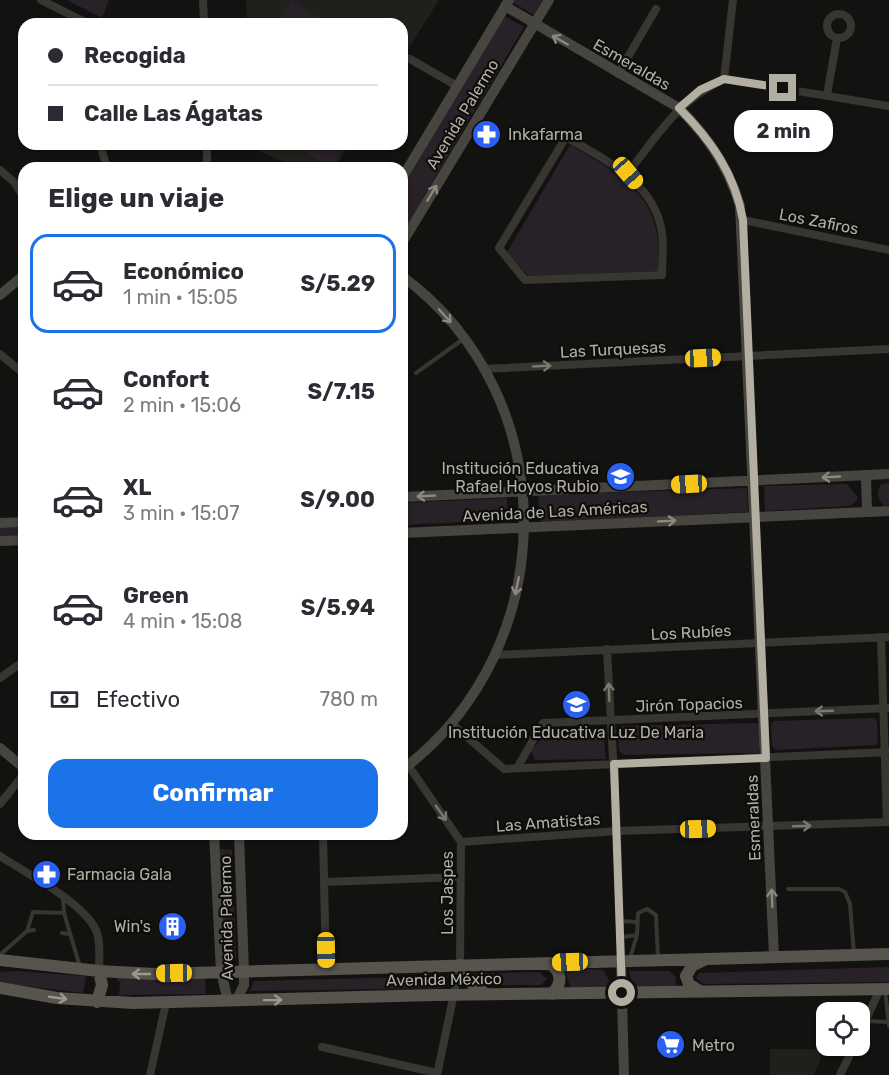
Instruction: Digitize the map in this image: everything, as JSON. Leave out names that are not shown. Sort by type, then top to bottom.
[{"type":"main road","name":"Avenida México","points":[[0,960],[99,971],[244,972],[889,954]]},
{"type":"main road","points":[[701,992],[689,984],[686,976],[692,966],[707,958]]},
{"type":"main road","points":[[548,963],[556,968],[560,977],[558,987],[552,994]]},
{"type":"main road","points":[[460,965],[468,981],[486,994]]},
{"type":"main road","points":[[97,1002],[102,986],[99,971]]},
{"type":"main road","name":"Avenida México","points":[[0,988],[97,1002],[166,1003],[486,994],[885,989]]},
{"type":"street","points":[[41,0],[76,18]]},
{"type":"street","points":[[203,0],[204,18]]},
{"type":"street","name":"Avenida Palermo","points":[[408,233],[549,0]]},
{"type":"street","points":[[724,79],[733,0]]},
{"type":"street","name":"Avenida Palermo","points":[[408,168],[507,3]]},
{"type":"street","name":"Esmeraldas","points":[[507,3],[534,24],[679,108],[698,127],[724,164],[734,186],[743,220],[774,957]]},
{"type":"street","points":[[618,74],[656,9]]},
{"type":"street","points":[[827,95],[837,38]]},
{"type":"street","points":[[410,59],[457,86]]},
{"type":"street","points":[[628,173],[679,108],[700,90],[724,79],[889,106]]},
{"type":"street","points":[[566,137],[628,173],[653,206],[659,221],[662,233],[662,275],[525,280],[499,248],[566,137]]},
{"type":"street","points":[[0,170],[18,187]]},
{"type":"street","name":"Los Zafiros","points":[[743,220],[889,250]]},
{"type":"street","points":[[0,295],[18,280]]},
{"type":"street","points":[[408,282],[438,309],[464,339],[483,369],[508,422],[523,491],[525,528],[518,585],[495,655],[480,683],[451,723],[408,764]]},
{"type":"street","name":"Las Turquesas","points":[[483,369],[889,349]]},
{"type":"street","points":[[0,354],[18,369]]},
{"type":"street","name":"Avenida de Las Américas","points":[[408,497],[889,474]]},
{"type":"street","points":[[866,476],[867,512]]},
{"type":"street","name":"Avenida de Las Américas","points":[[408,533],[889,511]]},
{"type":"street","points":[[0,523],[18,522]]},
{"type":"street","points":[[0,541],[18,540]]},
{"type":"street","points":[[885,637],[888,822]]},
{"type":"street","name":"Los Rubíes","points":[[495,655],[885,637]]},
{"type":"street","points":[[607,649],[620,921],[625,960],[622,993],[624,1075]]},
{"type":"street","points":[[0,678],[18,665]]},
{"type":"street","name":"Jirón Topacios","points":[[517,768],[543,723],[886,709]]},
{"type":"street","points":[[451,723],[504,769],[886,752]]},
{"type":"street","points":[[0,748],[18,763]]},
{"type":"street","name":"Los Jaspes","points":[[408,771],[461,842],[460,965],[437,1074]]},
{"type":"street","points":[[0,804],[18,782]]},
{"type":"street","name":"Las Amatistas","points":[[461,842],[617,831],[888,822]]},
{"type":"street","name":"Avenida Palermo","points":[[214,840],[221,972],[232,1001]]},
{"type":"street","name":"Avenida Palermo","points":[[232,1001],[244,985],[239,840]]},
{"type":"street","points":[[323,840],[326,970]]},
{"type":"street","points":[[0,856],[89,918],[97,932],[99,971]]},
{"type":"street","points":[[325,882],[460,877]]},
{"type":"street","points":[[870,1013],[885,989]]},
{"type":"street","points":[[150,1075],[166,1003]]},
{"type":"street","points":[[322,1047],[437,1074]]},
{"type":"street","points":[[840,1075],[849,1056]]},
{"type":"lane","points":[[416,373],[464,339]]},
{"type":"lane","points":[[788,890],[839,889],[845,892],[850,904],[854,955]]},
{"type":"lane","points":[[63,898],[69,934],[81,969]]},
{"type":"lane","points":[[625,960],[637,934],[638,913],[642,909],[655,913],[658,960]]},
{"type":"lane","points":[[0,955],[27,931],[33,912],[64,913]]},
{"type":"lane","points":[[620,921],[637,922]]},
{"type":"lane","points":[[27,931],[34,930]]},
{"type":"lane","points":[[62,933],[69,934]]},
{"type":"lane","points":[[621,937],[637,934]]},
{"type":"lane","points":[[870,1021],[889,1023],[885,989]]},
{"type":"shaded area","points":[[67,0],[109,0],[102,18]]},
{"type":"shaded area","points":[[246,0],[439,0],[408,49],[408,18],[247,18]]},
{"type":"shaded area","points":[[292,0],[320,18],[280,18]]},
{"type":"shaded area","points":[[513,0],[543,0],[534,15],[512,2]]},
{"type":"shaded area","points":[[504,16],[524,27],[408,223],[408,178]]},
{"type":"shaded area","points":[[570,145],[598,161],[624,180],[645,203],[657,233],[658,271],[528,276],[507,252]]},
{"type":"shaded area","points":[[257,150],[345,150],[338,162],[284,162]]},
{"type":"shaded area","points":[[303,150],[341,150],[333,162],[322,162]]},
{"type":"shaded area","points":[[889,483],[889,505],[884,506],[879,498],[878,490],[881,484]]},
{"type":"shaded area","points":[[847,484],[858,497],[856,502],[849,506],[765,511],[764,486]]},
{"type":"shaded area","points":[[747,488],[748,512],[541,522],[538,495]]},
{"type":"shaded area","points":[[507,498],[508,520],[408,525],[408,503]]},
{"type":"shaded area","points":[[18,527],[18,535],[0,536],[0,528]]},
{"type":"shaded area","points":[[874,718],[877,721],[878,741],[876,745],[776,750],[772,746],[771,724],[774,721]]},
{"type":"shaded area","points":[[756,723],[761,725],[759,753],[624,755],[619,751],[618,733],[622,726]]},
{"type":"shaded area","points":[[603,730],[606,759],[535,760],[531,751],[547,732]]},
{"type":"shaded area","points":[[220,849],[232,850],[236,958],[226,959]]},
{"type":"shaded area","points":[[889,967],[889,982],[704,984],[696,978],[699,973]]},
{"type":"shaded area","points":[[564,968],[603,970],[611,983],[611,988],[571,989]]},
{"type":"shaded area","points":[[629,971],[670,971],[676,978],[676,989],[633,988]]},
{"type":"shaded area","points":[[0,972],[86,976],[83,993],[0,983]]},
{"type":"shaded area","points":[[539,972],[547,979],[541,985],[484,985],[468,974]]},
{"type":"shaded area","points":[[448,976],[444,988],[250,991],[254,981]]},
{"type":"shaded area","points":[[205,977],[206,994],[119,995],[120,983],[116,978]]},
{"type":"shaded area","points":[[770,1049],[816,1049],[816,1056],[821,1058],[814,1075],[770,1075]]},
{"type":"place","name":"Inkafarma","points":[[487,134]]},
{"type":"place","name":"Institución Educativa Rafael Hoyos Rubio","points":[[620,477]]},
{"type":"place","name":"Institución Educativa Luz De Maria","points":[[576,704]]},
{"type":"place","name":"Farmacia Gala","points":[[46,874]]},
{"type":"place","name":"Win's","points":[[172,926]]},
{"type":"place","name":"Metro","points":[[671,1045]]},
{"type":"route","points":[[622,993],[614,764],[766,758],[743,220],[734,186],[724,164],[698,127],[679,108],[700,90],[724,79],[783,88]]}]
